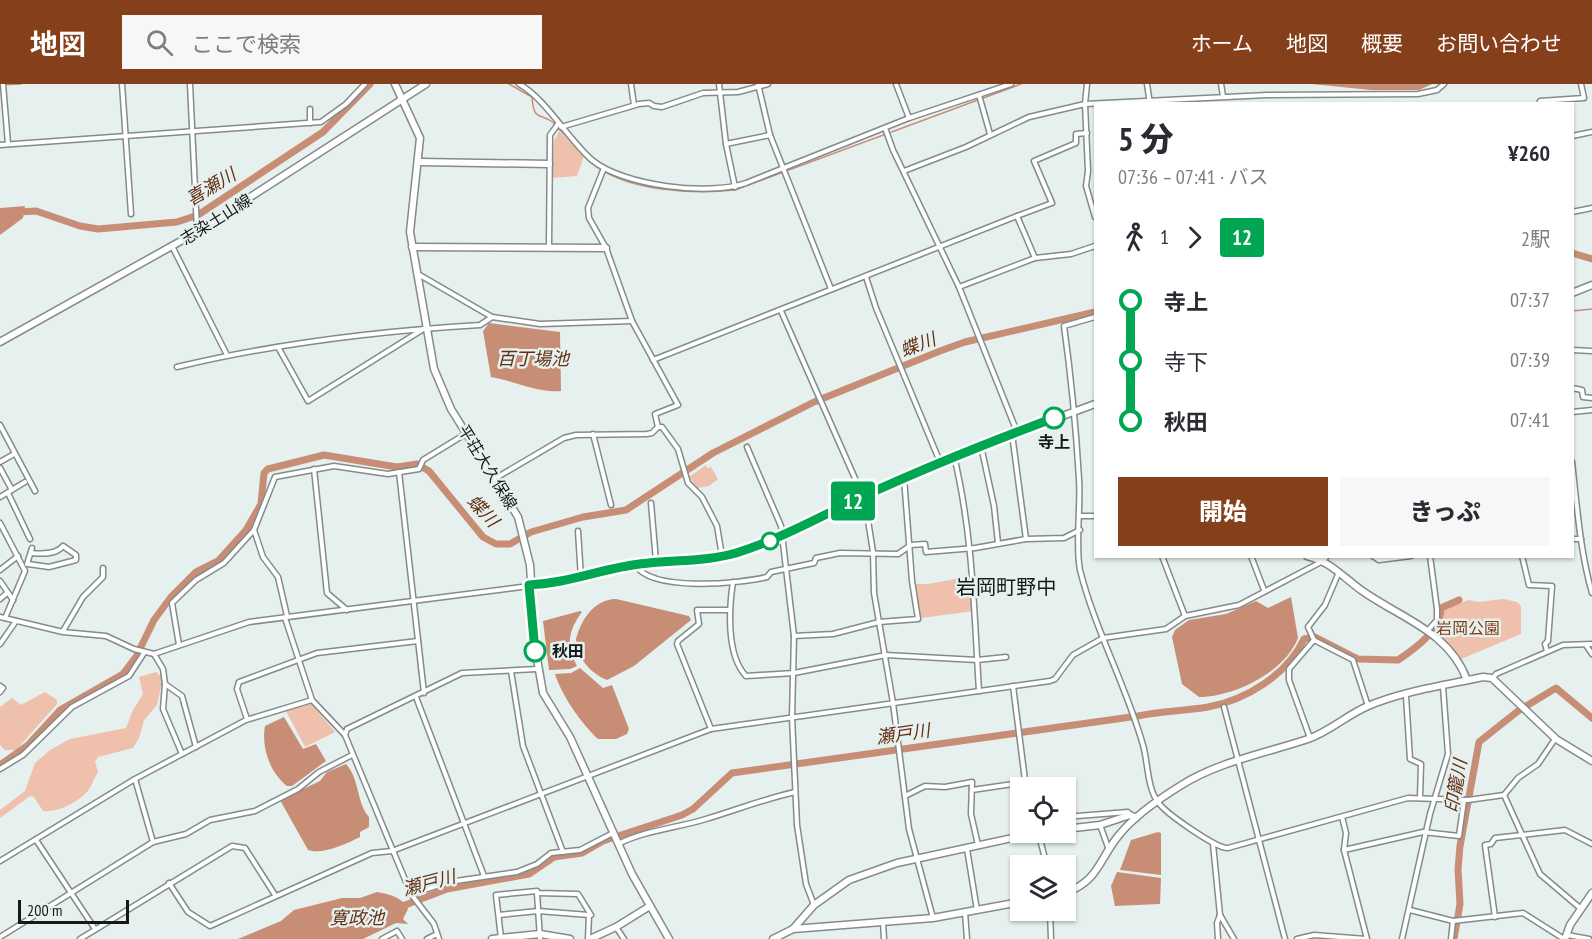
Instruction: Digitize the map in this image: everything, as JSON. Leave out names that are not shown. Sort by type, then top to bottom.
[{"type":"street","points":[[3,84],[8,144]]},
{"type":"street","points":[[122,84],[131,214]]},
{"type":"street","points":[[189,84],[197,231]]},
{"type":"street","points":[[0,145],[310,123],[329,119],[364,84]]},
{"type":"street","name":"平荘大久保線","points":[[395,84],[420,138],[420,162],[410,217],[412,247],[435,369],[443,394],[511,502],[524,534],[530,565],[529,585],[537,669],[543,693],[589,776],[615,838],[669,939]]},
{"type":"street","name":"志染土山線","points":[[0,342],[197,231],[426,84]]},
{"type":"street","points":[[519,84],[530,90],[560,126],[593,160],[604,168],[633,181],[681,186],[735,187],[909,118],[1011,84]]},
{"type":"street","points":[[631,84],[634,105]]},
{"type":"street","points":[[719,84],[718,91],[726,144],[735,187]]},
{"type":"street","points":[[549,249],[550,135],[560,126],[634,105],[649,103],[662,107],[703,93],[738,92],[768,84]]},
{"type":"street","points":[[896,84],[909,118]]},
{"type":"street","points":[[1087,84],[1084,104],[1087,133],[1086,186],[1094,214]]},
{"type":"street","points":[[1147,84],[1150,102]]},
{"type":"street","points":[[1221,84],[1223,96]]},
{"type":"street","points":[[1160,102],[1223,96],[1418,94],[1437,90],[1444,84]]},
{"type":"street","points":[[1540,102],[1584,98],[1581,84]]},
{"type":"street","points":[[758,85],[770,135],[831,289]]},
{"type":"street","points":[[979,95],[990,134]]},
{"type":"street","points":[[904,171],[966,147],[1040,113],[1094,104]]},
{"type":"street","points":[[310,109],[310,123]]},
{"type":"street","points":[[885,128],[959,287],[1014,433],[1026,539]]},
{"type":"street","points":[[1574,136],[1592,132]]},
{"type":"street","points":[[653,360],[1052,203],[1034,162],[1076,143],[1076,134],[1087,133]]},
{"type":"street","points":[[726,144],[770,135]]},
{"type":"street","points":[[420,162],[549,164]]},
{"type":"street","points":[[604,168],[588,214],[606,248],[632,321],[678,405],[655,414],[658,427]]},
{"type":"street","points":[[1574,212],[1592,208]]},
{"type":"street","points":[[1017,216],[1035,258]]},
{"type":"street","points":[[172,246],[227,355]]},
{"type":"street","points":[[959,287],[1035,258],[1071,254],[1094,246]]},
{"type":"street","points":[[412,247],[606,248]]},
{"type":"street","points":[[418,274],[492,317],[540,324],[632,321]]},
{"type":"street","points":[[866,277],[876,308],[940,462]]},
{"type":"street","points":[[1574,292],[1592,285]]},
{"type":"street","points":[[781,311],[862,497],[873,552],[874,593],[894,703],[909,829],[933,918]]},
{"type":"street","points":[[177,366],[278,347],[427,328],[480,325],[492,317]]},
{"type":"street","points":[[1094,317],[1064,326],[1073,411],[1080,516],[1080,568],[1103,638],[1133,712],[1158,802],[1222,849],[1342,818],[1408,798],[1464,800],[1504,795],[1518,778],[1538,764],[1556,739]]},
{"type":"street","points":[[278,347],[308,401],[427,328]]},
{"type":"street","points":[[1574,350],[1592,351]]},
{"type":"street","points":[[1574,388],[1582,390],[1583,397],[1592,398]]},
{"type":"street","points":[[32,548],[28,564],[3,618],[63,632],[106,636],[134,649],[153,654],[236,625],[529,585],[561,584],[598,571],[635,564],[722,556],[782,536],[954,456],[1094,404]]},
{"type":"street","points":[[1574,412],[1592,410]]},
{"type":"street","points":[[0,425],[35,491]]},
{"type":"street","points":[[496,478],[564,438],[593,434],[647,434],[652,433],[658,427]]},
{"type":"street","points":[[658,427],[662,427],[678,449],[688,483],[708,508],[717,526],[722,556]]},
{"type":"street","points":[[179,645],[172,603],[195,580],[224,563],[254,530],[273,479],[334,466],[369,474],[419,470],[423,460],[466,433]]},
{"type":"street","points":[[593,434],[611,505]]},
{"type":"street","points":[[981,445],[994,506],[998,543]]},
{"type":"street","points":[[747,447],[778,517],[782,536],[794,636],[793,760],[799,846],[806,884],[814,905]]},
{"type":"street","points":[[0,462],[14,454]]},
{"type":"street","points":[[954,456],[961,486],[976,612],[979,692]]},
{"type":"street","points":[[0,468],[30,539]]},
{"type":"street","points":[[314,469],[327,593],[347,610]]},
{"type":"street","points":[[399,472],[424,693]]},
{"type":"street","points":[[794,636],[833,634],[879,622],[918,619],[912,581],[904,478]]},
{"type":"street","points":[[1574,479],[1581,539],[1584,542],[1584,562],[1592,592]]},
{"type":"street","points":[[0,497],[26,482]]},
{"type":"street","points":[[651,503],[656,561]]},
{"type":"street","points":[[1080,516],[1094,516]]},
{"type":"street","points":[[0,523],[25,571]]},
{"type":"street","points":[[254,530],[263,556],[278,576],[287,616],[285,618],[312,700],[345,735],[411,894],[434,924],[438,937],[427,939]]},
{"type":"street","points":[[635,564],[647,577],[663,580],[733,582],[767,577],[771,572],[814,563],[816,558],[827,555],[873,552],[898,554],[911,545],[925,544],[926,552],[969,548],[1026,539],[1064,538],[1080,530]]},
{"type":"street","points":[[578,531],[581,578]]},
{"type":"street","points":[[1574,539],[1581,539]]},
{"type":"street","points":[[28,564],[49,567],[76,560],[76,555],[63,546],[60,550],[45,554],[31,553]]},
{"type":"street","points":[[0,570],[18,556]]},
{"type":"street","points":[[1163,558],[1185,616]]},
{"type":"street","points":[[1252,558],[1264,590]]},
{"type":"street","points":[[1376,558],[1379,560],[1395,558]]},
{"type":"street","points":[[1428,630],[1437,620],[1430,558]]},
{"type":"street","points":[[1522,558],[1529,585],[1552,586],[1548,641],[1545,644],[1547,651]]},
{"type":"street","points":[[169,883],[188,912],[210,926],[372,852],[392,851],[711,729],[979,692],[1055,679],[1073,655],[1103,638],[1166,629],[1185,616],[1239,605],[1325,559],[1361,590],[1428,630],[1449,649],[1467,680]]},
{"type":"street","points":[[63,632],[83,597],[104,577],[103,568]]},
{"type":"street","points":[[1339,572],[1325,604],[1309,622],[1308,627],[1314,640],[1353,660],[1368,706]]},
{"type":"street","points":[[0,581],[13,600]]},
{"type":"street","points":[[733,582],[728,610],[733,645],[743,674],[794,673],[886,656],[977,660],[1006,657]]},
{"type":"street","points":[[0,599],[7,593]]},
{"type":"street","points":[[711,729],[677,644],[699,624],[697,610],[728,610]]},
{"type":"street","points":[[0,644],[16,621]]},
{"type":"street","points":[[247,719],[237,689],[239,682],[298,658],[353,647],[418,640]]},
{"type":"street","points":[[1310,738],[1289,683],[1289,669],[1314,640]]},
{"type":"street","points":[[1492,678],[1496,674],[1563,645],[1592,644]]},
{"type":"street","points":[[1586,645],[1592,654]]},
{"type":"street","points":[[0,769],[23,755],[72,707],[129,676],[144,652]]},
{"type":"street","points":[[153,654],[163,669],[165,684],[163,709],[182,754]]},
{"type":"street","points":[[345,735],[347,729],[462,673],[537,669]]},
{"type":"street","points":[[511,670],[519,731],[563,852]]},
{"type":"street","points":[[1076,828],[1100,825],[1133,816],[1158,802],[1181,785],[1310,738],[1368,706],[1483,677],[1492,678],[1556,739],[1592,761]]},
{"type":"street","points":[[165,684],[182,696],[196,747]]},
{"type":"street","points":[[0,686],[3,688],[0,692]]},
{"type":"street","points":[[1013,686],[1025,777]]},
{"type":"street","points":[[1402,939],[1426,832],[1448,754],[1443,687]]},
{"type":"street","points":[[1406,696],[1410,759],[1421,764],[1420,798]]},
{"type":"street","points":[[416,697],[484,876]]},
{"type":"street","points":[[0,861],[135,779],[247,719],[312,700]]},
{"type":"street","points":[[1224,707],[1285,939]]},
{"type":"street","points":[[0,937],[153,842],[186,834],[210,820],[255,811],[298,789],[320,772],[352,755]]},
{"type":"street","points":[[135,779],[153,842]]},
{"type":"street","points":[[905,796],[925,786],[972,782],[971,814],[978,845]]},
{"type":"street","points":[[972,790],[1010,784]]},
{"type":"street","points":[[411,894],[448,882],[517,872],[537,864],[551,854],[580,850],[594,840],[615,838],[707,818],[757,801],[795,792]]},
{"type":"street","points":[[1504,795],[1540,874],[1580,908]]},
{"type":"street","points":[[1344,850],[1426,832],[1460,836],[1464,800]]},
{"type":"street","points":[[1076,816],[1128,812],[1133,816]]},
{"type":"street","points":[[1076,887],[1086,882],[1097,871],[1109,849],[1133,816]]},
{"type":"street","points":[[1297,939],[1314,935],[1367,939],[1344,850],[1346,833],[1342,818]]},
{"type":"street","points":[[1100,825],[1109,849]]},
{"type":"street","points":[[1495,917],[1485,845],[1491,844],[1495,838],[1565,830],[1592,844]]},
{"type":"street","points":[[793,929],[814,905],[849,880],[917,860],[1010,839]]},
{"type":"street","points":[[36,840],[95,929]]},
{"type":"street","points":[[1212,843],[1220,915],[1234,939]]},
{"type":"street","points":[[80,939],[232,846],[241,846],[275,895]]},
{"type":"street","points":[[967,848],[977,910]]},
{"type":"street","points":[[501,938],[496,895],[537,891],[537,893],[578,894],[591,915],[589,915],[589,939],[616,927],[650,906]]},
{"type":"street","points":[[537,893],[540,937]]},
{"type":"street","points":[[1565,938],[1580,908],[1592,893]]},
{"type":"street","points":[[772,939],[793,929],[933,918],[1010,904]]},
{"type":"street","points":[[1410,910],[1453,921],[1523,913],[1565,938],[1589,939]]},
{"type":"street","points":[[499,915],[538,912],[589,915]]},
{"type":"street","points":[[965,912],[967,939]]},
{"type":"street","points":[[1218,939],[1217,922],[1220,915]]},
{"type":"street","points":[[1050,921],[1051,939]]},
{"type":"street","points":[[1451,939],[1453,921]]},
{"type":"street","points":[[883,922],[884,939]]},
{"type":"street","points":[[616,927],[622,938]]},
{"type":"street","points":[[382,939],[397,931],[402,939]]},
{"type":"street","points":[[492,939],[540,937],[570,939]]},
{"type":"green space","points":[[559,131],[584,156],[577,176],[552,178],[554,141]]},
{"type":"green space","points":[[706,465],[707,468],[711,467],[718,479],[709,486],[697,488],[689,477]]},
{"type":"green space","points":[[971,576],[974,611],[921,618],[915,584],[928,584]]},
{"type":"green space","name":"岩岡公園","points":[[1504,599],[1517,602],[1521,606],[1521,634],[1461,659],[1434,632],[1443,619],[1443,609],[1469,600],[1478,602]]},
{"type":"green space","points":[[156,672],[163,678],[157,705],[144,720],[139,738],[133,748],[98,757],[95,762],[98,772],[86,793],[66,806],[48,811],[43,811],[34,797],[30,796],[0,818],[0,810],[25,791],[35,763],[50,750],[70,739],[126,728],[143,694],[139,677]]},
{"type":"green space","points":[[45,692],[57,700],[57,704],[16,750],[5,750],[0,745],[0,707],[12,698],[21,705]]},
{"type":"green space","points":[[311,704],[335,732],[305,747],[286,711]]},
{"type":"water","points":[[1311,84],[1432,84],[1419,90],[1371,90]]},
{"type":"water","points":[[25,206],[23,218],[0,235],[0,208]]},
{"type":"water","name":"百丁場池","points":[[489,323],[560,332],[561,391],[535,389],[491,377],[483,331]]},
{"type":"water","points":[[1291,597],[1298,638],[1282,662],[1270,672],[1242,687],[1213,696],[1199,697],[1182,684],[1172,637],[1175,630],[1189,620],[1226,614],[1256,601],[1268,608]]},
{"type":"water","points":[[616,599],[689,616],[691,620],[634,666],[607,680],[595,674],[586,664],[579,652],[576,639],[581,624],[595,606]]},
{"type":"water","points":[[582,612],[574,625],[570,638],[571,651],[577,666],[570,669],[549,670],[543,621]]},
{"type":"water","points":[[580,668],[603,688],[612,685],[629,729],[627,734],[616,739],[598,739],[579,717],[567,700],[555,674],[571,673]]},
{"type":"water","points":[[284,717],[303,749],[316,744],[326,761],[292,786],[287,786],[276,774],[268,759],[264,742],[265,726]]},
{"type":"water","points":[[346,764],[354,776],[362,804],[369,817],[369,827],[360,832],[360,837],[341,846],[320,851],[308,850],[280,800],[320,781],[327,772]]},
{"type":"water","points":[[1161,833],[1161,875],[1120,870],[1131,840]]},
{"type":"water","points":[[1117,872],[1161,878],[1160,904],[1115,906],[1111,886]]},
{"type":"water","name":"寛政池","points":[[377,892],[399,899],[406,905],[408,909],[403,919],[408,924],[396,923],[363,939],[238,939],[281,921],[294,910],[342,898],[360,898]]},
{"type":"waterway","points":[[0,85],[21,84]]},
{"type":"waterway","name":"喜瀬川","points":[[0,213],[36,211],[80,226],[98,229],[177,222],[198,215],[323,132],[370,84]]},
{"type":"waterway","points":[[509,84],[532,97],[536,114],[555,124]]},
{"type":"waterway","points":[[592,162],[605,172],[622,180],[660,189],[700,192],[735,190],[1021,84]]},
{"type":"waterway","points":[[558,128],[574,144]]},
{"type":"waterway","name":"蝶川","points":[[1574,254],[1592,259]]},
{"type":"waterway","points":[[1574,311],[1592,309]]},
{"type":"waterway","name":"蝶川","points":[[0,765],[28,745],[60,710],[123,674],[136,657],[154,620],[171,597],[196,572],[218,561],[246,530],[261,504],[264,473],[268,469],[324,455],[397,467],[417,464],[429,471],[483,537],[496,544],[510,544],[531,532],[583,517],[626,510],[713,453],[814,402],[940,351],[965,342],[1094,312]]},
{"type":"waterway","name":"瀬戸川","points":[[400,907],[447,889],[529,874],[554,857],[582,853],[603,841],[682,815],[693,809],[732,773],[1222,704],[1264,684],[1287,664],[1304,639],[1315,637],[1358,659],[1398,660],[1420,644],[1432,631],[1437,624],[1441,608],[1459,600]]},
{"type":"waterway","name":"印籠川","points":[[1454,939],[1460,904],[1458,869],[1460,846],[1479,742],[1518,711],[1556,688],[1592,718]]},
{"type":"bus line","name":"12","points":[[535,651],[529,585],[561,584],[598,571],[635,564],[734,554],[805,527],[862,497],[954,456],[1054,418]]},
{"type":"place","name":"寺上","points":[[1054,418]]},
{"type":"place","name":"秋田","points":[[535,651]]},
{"type":"district","name":"岩岡町野中","points":[[1006,587]]}]
